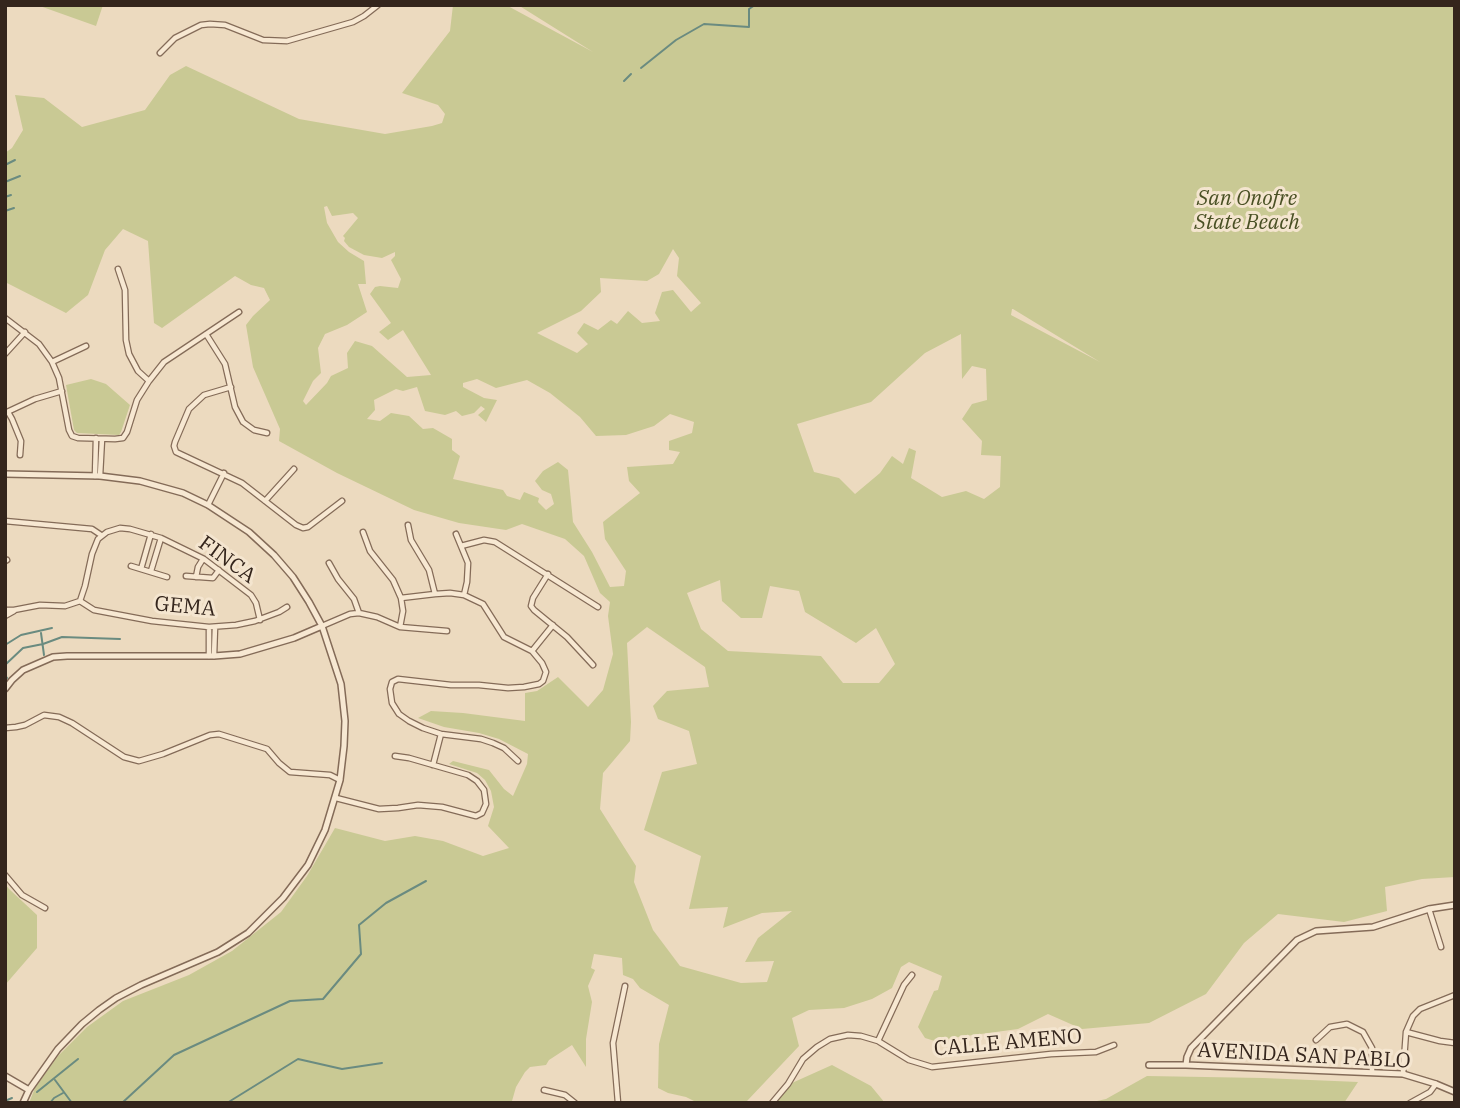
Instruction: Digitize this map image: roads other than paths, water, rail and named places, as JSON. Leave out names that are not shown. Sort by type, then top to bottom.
[{"type":"street","points":[[160,53],[175,38],[201,25],[225,25],[263,40],[286,41],[353,22],[378,5]]},
{"type":"street","points":[[118,269],[125,290],[128,354],[138,371],[149,381]]},
{"type":"street","points":[[5,318],[39,344],[52,362],[59,378],[72,436],[123,438],[136,401],[164,362],[239,312]]},
{"type":"street","points":[[5,354],[24,332]]},
{"type":"street","points":[[206,334],[225,364],[235,407],[243,422],[254,430],[267,433]]},
{"type":"street","points":[[52,362],[86,346]]},
{"type":"street","points":[[231,387],[204,395],[189,409],[175,442],[176,452],[242,483],[303,528],[342,501]]},
{"type":"street","points":[[20,455],[21,441],[12,419],[6,412],[62,391]]},
{"type":"street","points":[[97,476],[99,438]]},
{"type":"street","points":[[265,501],[294,469]]},
{"type":"street","points":[[208,505],[224,473]]},
{"type":"street","points":[[5,474],[97,476],[140,481],[183,493],[208,505],[248,532],[274,555],[310,602],[322,626],[341,684],[345,720],[340,780],[325,830],[308,865],[283,898],[248,933],[218,953],[141,985],[99,1010],[66,1039],[29,1090],[23,1103]]},
{"type":"street","points":[[5,521],[92,529],[101,535],[95,544],[80,601],[65,606],[40,605],[5,610]]},
{"type":"street","points":[[408,525],[411,540],[429,570],[435,594]]},
{"type":"street","name":"FINCA","points":[[101,535],[120,528],[151,534],[204,559],[251,595],[260,620]]},
{"type":"street","points":[[363,532],[370,551],[393,580],[401,598],[403,611],[400,627]]},
{"type":"street","points":[[141,569],[151,534]]},
{"type":"street","points":[[456,534],[468,563],[464,595]]},
{"type":"street","points":[[151,571],[161,538]]},
{"type":"street","points":[[461,545],[484,540],[495,542],[598,607]]},
{"type":"street","points":[[196,577],[198,566],[204,559]]},
{"type":"street","points":[[329,563],[354,599],[359,613]]},
{"type":"street","points":[[131,566],[167,577]]},
{"type":"street","points":[[186,576],[213,578],[219,570]]},
{"type":"street","points":[[548,574],[531,606],[567,637],[593,665]]},
{"type":"street","points":[[401,598],[450,593],[464,595],[483,604],[504,637],[531,651],[542,663],[546,672],[539,684],[508,688],[398,679],[392,682],[390,689],[392,703],[409,721],[441,734],[494,743],[518,761]]},
{"type":"street","name":"GEMA","points":[[80,601],[94,610],[152,621],[212,627],[260,620],[288,607]]},
{"type":"street","points":[[5,616],[14,610]]},
{"type":"street","points":[[5,689],[23,670],[53,657],[240,654],[294,638],[349,614],[377,617],[400,627],[447,631]]},
{"type":"street","points":[[531,651],[553,625]]},
{"type":"street","points":[[212,627],[212,656]]},
{"type":"street","points":[[7,727],[25,725],[44,715],[59,717],[124,757],[138,761],[219,734],[267,749],[279,764],[290,772],[334,776],[340,780]]},
{"type":"street","points":[[433,765],[441,734]]},
{"type":"street","points":[[336,798],[379,808],[418,805],[442,807],[476,816],[482,813],[486,804],[484,790],[468,775],[395,756]]},
{"type":"street","points":[[5,875],[22,895],[45,908]]},
{"type":"street","points":[[1186,1065],[1191,1048],[1297,940],[1316,931],[1373,927],[1429,909],[1455,905]]},
{"type":"street","points":[[1429,909],[1441,947]]},
{"type":"street","points":[[878,1041],[904,985],[912,975]]},
{"type":"street","points":[[618,1103],[613,1043],[625,986]]},
{"type":"street","points":[[1403,1074],[1406,1032],[1413,1016],[1420,1009],[1455,995]]},
{"type":"street","points":[[1316,1040],[1330,1027],[1347,1024],[1363,1032],[1372,1048],[1372,1072]]},
{"type":"street","points":[[1406,1032],[1455,1042]]},
{"type":"street","name":"CALLE AMENO","points":[[772,1103],[788,1084],[803,1059],[830,1039],[848,1035],[878,1041],[909,1060],[932,1067],[1051,1054],[1096,1052],[1114,1045]]},
{"type":"street","name":"AVENIDA SAN PABLO","points":[[1149,1065],[1403,1074],[1455,1092]]},
{"type":"street","points":[[5,1076],[29,1090]]},
{"type":"street","points":[[1410,1103],[1430,1092],[1436,1084]]},
{"type":"street","points":[[544,1090],[565,1095],[575,1103]]},
{"type":"waterway","points":[[641,68],[676,40],[704,24],[749,27],[749,9],[755,5]]},
{"type":"waterway","points":[[624,81],[631,74]]},
{"type":"waterway","points":[[5,165],[15,160]]},
{"type":"waterway","points":[[5,182],[20,176]]},
{"type":"waterway","points":[[5,197],[11,195]]},
{"type":"waterway","points":[[5,211],[14,208]]},
{"type":"waterway","points":[[5,645],[21,635],[52,628]]},
{"type":"waterway","points":[[41,633],[44,655]]},
{"type":"waterway","points":[[5,665],[23,648],[62,637],[120,639]]},
{"type":"waterway","points":[[122,1103],[174,1055],[290,1001],[323,999],[361,954],[359,925],[386,903],[426,881]]},
{"type":"waterway","points":[[37,1092],[78,1059]]},
{"type":"waterway","points":[[227,1103],[298,1059],[342,1069],[382,1063]]},
{"type":"waterway","points":[[55,1080],[72,1103]]},
{"type":"waterway","points":[[50,1103],[63,1093]]},
{"type":"waterway","points":[[5,1101],[12,1098]]},
{"type":"park label","name":"San Onofre State Beach","points":[[1247,211]]}]
